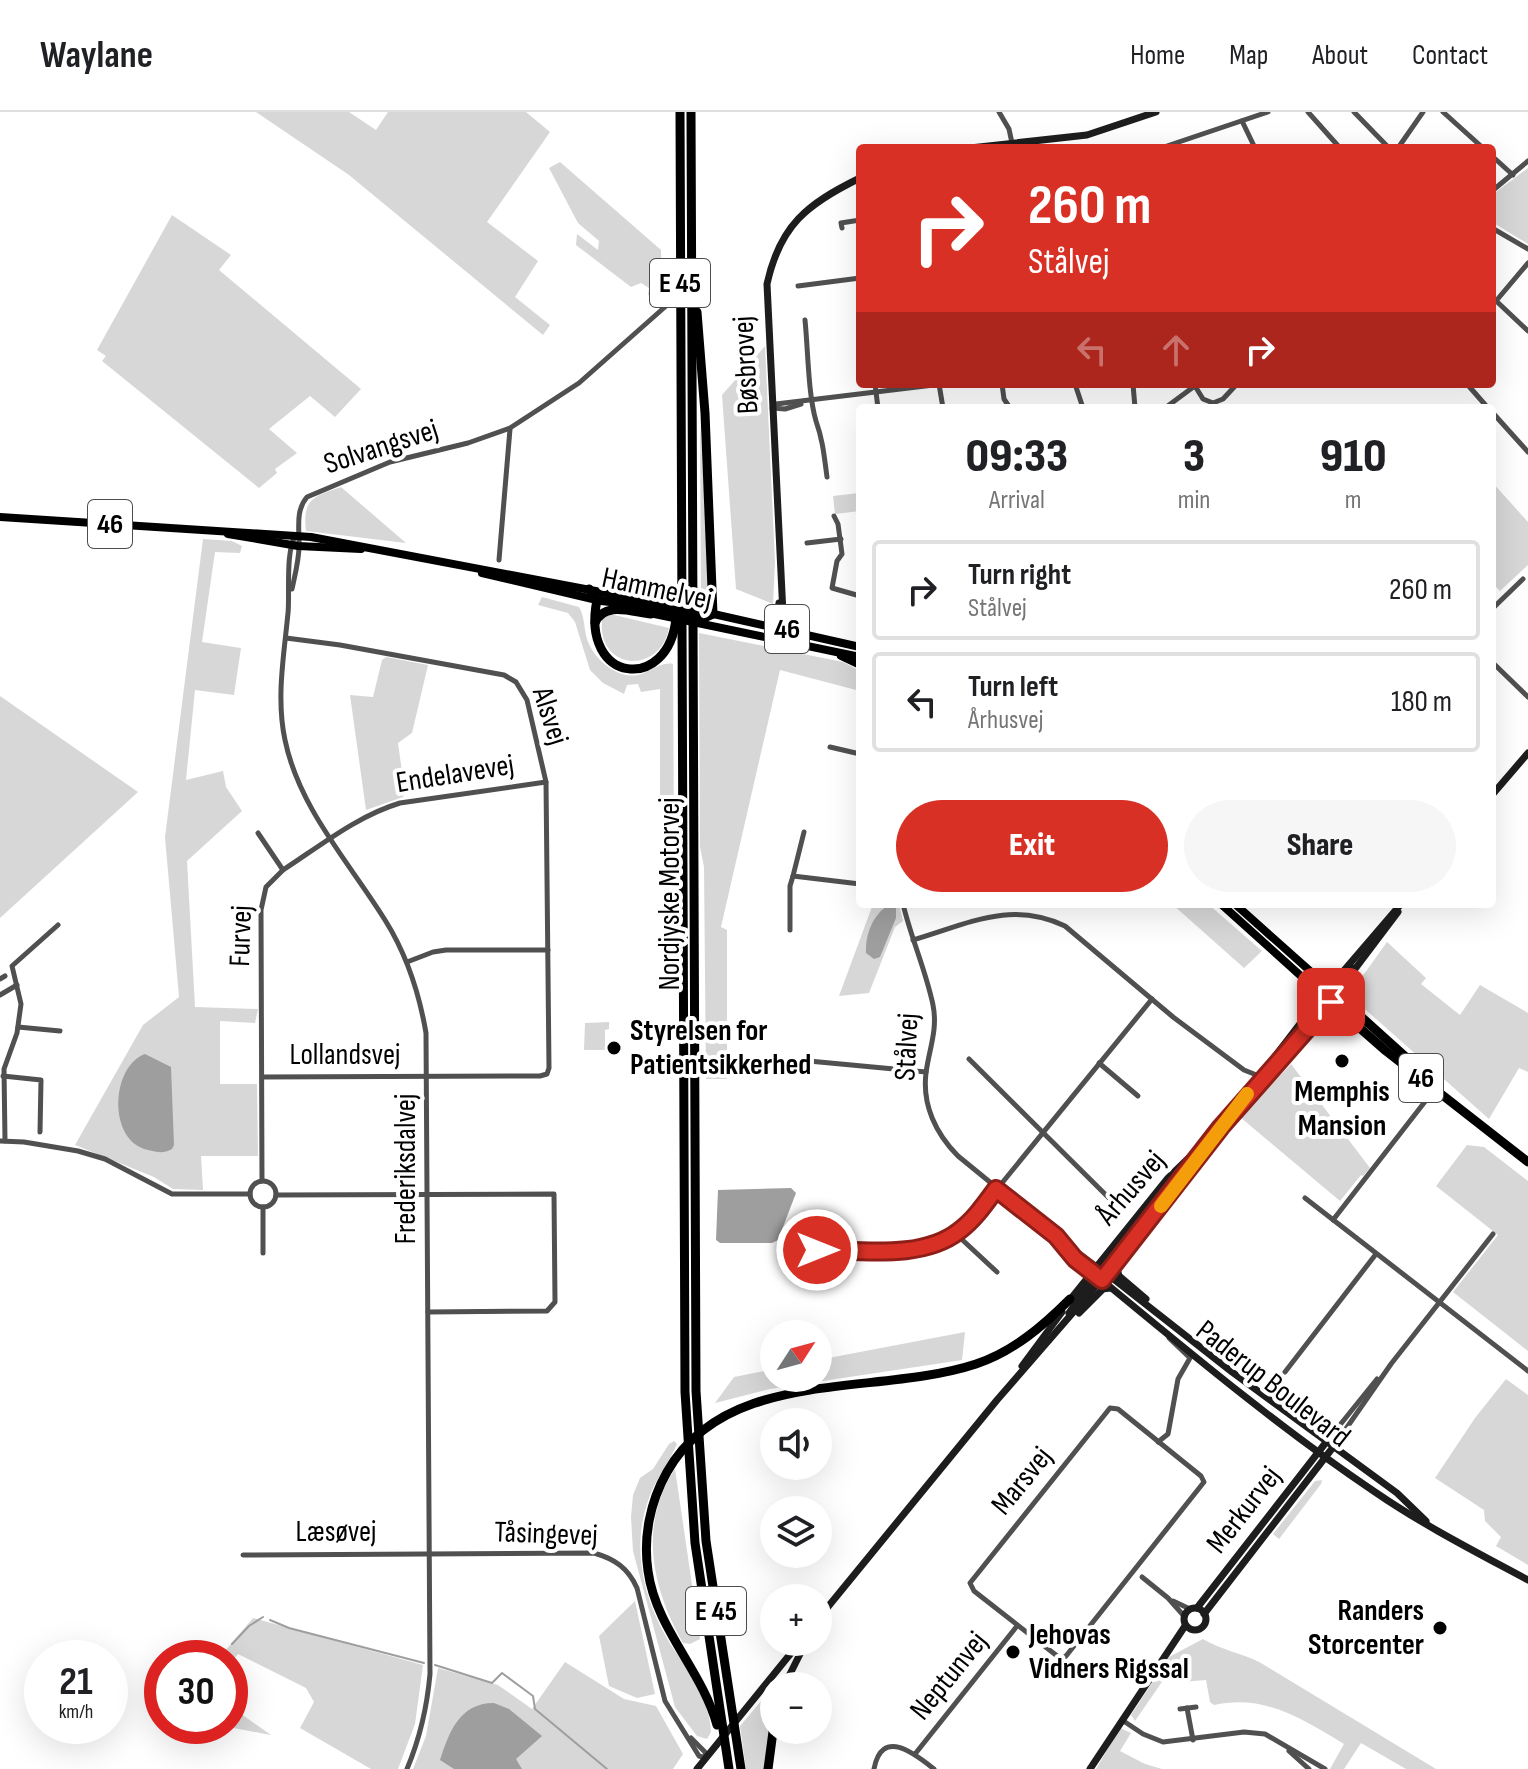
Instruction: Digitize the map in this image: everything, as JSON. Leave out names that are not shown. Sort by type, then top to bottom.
[{"type":"highway","name":"Nordjyske Motorvej","points":[[680,112],[681,455],[677,637],[686,1426],[702,1591],[727,1769]]},
{"type":"highway","name":"Nordjyske Motorvej","points":[[691,112],[696,1414],[708,1553],[741,1769]]},
{"type":"highway","points":[[597,600],[658,607],[706,617],[713,614],[691,178]]},
{"type":"highway","points":[[589,589],[597,600],[595,640],[607,659],[630,668],[647,666],[655,662],[677,637]]},
{"type":"highway","points":[[594,626],[601,612],[608,609],[651,614]]},
{"type":"highway","name":"46","points":[[1330,995],[1406,1057],[1482,1126]]},
{"type":"highway","name":"46","points":[[1330,995],[1386,1051],[1528,1162]]},
{"type":"highway","points":[[727,1769],[711,1705],[661,1617],[647,1570],[651,1511],[663,1479],[675,1460],[711,1424],[754,1402],[945,1372],[990,1359],[1029,1336],[1070,1299]]},
{"type":"highway","points":[[768,1769],[771,1744]]},
{"type":"main road","name":"Hammelvej","points":[[0,517],[220,531],[376,549]]},
{"type":"main road","name":"Hammelvej","points":[[220,531],[236,536],[353,544],[713,614],[856,646]]},
{"type":"main road","name":"Hammelvej","points":[[446,562],[538,588],[651,614],[856,656]]},
{"type":"main road","points":[[701,624],[778,629],[786,641]]},
{"type":"main road","points":[[825,649],[856,663]]},
{"type":"main road","name":"46","points":[[1226,908],[1330,995]]},
{"type":"main road","name":"46","points":[[1239,908],[1330,995]]},
{"type":"street","points":[[999,112],[1009,129],[1012,144]]},
{"type":"street","points":[[1041,144],[1087,135],[1134,116],[1156,112]]},
{"type":"street","points":[[1183,144],[1268,112]]},
{"type":"street","points":[[1308,112],[1336,144]]},
{"type":"street","points":[[1354,112],[1385,144]]},
{"type":"street","points":[[1401,144],[1423,112]]},
{"type":"street","points":[[1443,112],[1479,144]]},
{"type":"street","points":[[1242,121],[1253,144]]},
{"type":"street","points":[[1496,160],[1513,175]]},
{"type":"street","points":[[1496,188],[1528,161]]},
{"type":"street","name":"Bøsbrovej","points":[[778,629],[780,593],[767,284],[776,251],[795,219],[824,196],[856,180]]},
{"type":"street","points":[[842,228],[841,223],[856,221]]},
{"type":"street","points":[[1496,230],[1528,249]]},
{"type":"street","points":[[1496,297],[1528,263]]},
{"type":"street","points":[[798,286],[856,279]]},
{"type":"street","points":[[1496,301],[1528,331]]},
{"type":"street","name":"Solvangsvej","points":[[296,540],[302,503],[315,492],[390,462],[468,443],[510,428],[579,383],[666,306]]},
{"type":"street","points":[[805,320],[813,400],[822,431],[827,477]]},
{"type":"street","points":[[876,388],[878,404]]},
{"type":"street","points":[[772,408],[785,409],[813,400],[908,388]]},
{"type":"street","points":[[1170,404],[1192,388]]},
{"type":"street","points":[[1198,388],[1203,399],[1213,403],[1223,399],[1233,388]]},
{"type":"street","points":[[1471,388],[1485,404]]},
{"type":"street","points":[[1496,417],[1528,452]]},
{"type":"street","points":[[499,560],[510,428]]},
{"type":"street","points":[[834,516],[842,554],[837,561],[832,588],[856,595]]},
{"type":"street","points":[[807,543],[841,539]]},
{"type":"street","name":"Frederiksdalvej","points":[[296,540],[280,691],[285,741],[305,797],[385,920],[407,962],[422,1013],[428,1077],[430,1674],[427,1708],[407,1769]]},
{"type":"street","points":[[1496,605],[1523,579]]},
{"type":"street","name":"Alsvej","points":[[286,638],[504,675],[516,682],[527,700],[546,782],[547,1074]]},
{"type":"street","points":[[1496,666],[1528,697]]},
{"type":"street","points":[[830,747],[856,753]]},
{"type":"street","points":[[1496,790],[1528,753]]},
{"type":"street","name":"Endelavevej","points":[[331,839],[365,816],[400,803],[546,782]]},
{"type":"street","points":[[790,930],[790,886],[804,832]]},
{"type":"street","name":"Furvej","points":[[258,833],[283,870]]},
{"type":"street","name":"Furvej","points":[[261,1010],[262,898],[266,887],[283,870],[331,839]]},
{"type":"street","points":[[793,876],[856,884]]},
{"type":"street","name":"Stålvej","points":[[904,908],[933,1004],[935,1023],[926,1072],[927,1104],[934,1125],[946,1144],[996,1189],[1099,1272]]},
{"type":"street","name":"Århusvej","points":[[997,1400],[1070,1299],[1099,1272],[1116,1263],[1259,1076],[1330,995],[1372,935],[1398,908]]},
{"type":"street","name":"Århusvej","points":[[1250,1090],[1272,1071],[1399,908]]},
{"type":"street","points":[[913,940],[1004,914],[1045,916],[1080,937],[1173,1017],[1244,1070],[1259,1076]]},
{"type":"street","points":[[58,925],[12,966],[21,1004],[18,1027],[6,1057],[3,1076],[2,1141],[78,1151],[105,1159],[172,1194],[250,1194]]},
{"type":"street","points":[[407,962],[446,950],[548,950]]},
{"type":"street","points":[[0,995],[17,985]]},
{"type":"street","points":[[817,1250],[906,1250],[941,1242],[956,1234],[971,1221],[1152,999]]},
{"type":"street","name":"Lollandsvej","points":[[261,1010],[262,1181]]},
{"type":"street","points":[[18,1027],[60,1031]]},
{"type":"street","points":[[969,1059],[1115,1204]]},
{"type":"street","points":[[798,1060],[926,1072]]},
{"type":"street","points":[[1099,1063],[1138,1096]]},
{"type":"street","name":"Lollandsvej","points":[[262,1077],[547,1074]]},
{"type":"street","points":[[3,1076],[41,1080],[40,1132]]},
{"type":"street","points":[[1333,1220],[1427,1099]]},
{"type":"street","name":"Århusvej","points":[[832,1603],[997,1400],[1047,1344],[1168,1178],[1221,1127]]},
{"type":"street","points":[[262,1181],[274,1186],[276,1195],[272,1204],[263,1207],[253,1202],[250,1194],[254,1184],[262,1181]]},
{"type":"street","points":[[276,1195],[554,1194],[555,1302],[547,1311],[428,1312]]},
{"type":"street","points":[[1305,1198],[1528,1371]]},
{"type":"street","points":[[263,1207],[263,1253]]},
{"type":"street","points":[[956,1234],[997,1272]]},
{"type":"street","points":[[1331,1443],[1493,1234]]},
{"type":"street","name":"Stålvej","points":[[1056,1236],[1075,1259],[1099,1272]]},
{"type":"street","points":[[1285,1372],[1376,1254]]},
{"type":"street","points":[[1116,1263],[1119,1276],[1202,1348]]},
{"type":"street","name":"Paderup Boulevard","points":[[1099,1272],[1110,1288],[1384,1498],[1528,1580]]},
{"type":"street","name":"Paderup Boulevard","points":[[1099,1272],[1397,1493],[1431,1526]]},
{"type":"street","points":[[1047,1344],[1103,1289],[1110,1288]]},
{"type":"street","points":[[1158,1442],[1168,1434],[1178,1379],[1190,1358],[1161,1328]]},
{"type":"street","name":"Marsvej","points":[[1110,1408],[1118,1409],[1201,1476],[1204,1482],[1140,1564],[1063,1659],[972,1590],[970,1584],[1110,1408]]},
{"type":"street","name":"Merkurvej","points":[[1204,1614],[1331,1443]]},
{"type":"street","name":"Merkurvej","points":[[1193,1608],[1323,1454]]},
{"type":"street","name":"Tåsingevej","points":[[429,1554],[594,1553],[610,1557],[622,1565],[637,1588],[665,1701],[684,1732],[707,1757]]},
{"type":"street","name":"Læsøvej","points":[[243,1555],[429,1554]]},
{"type":"street","points":[[1140,1564],[1142,1577],[1168,1598],[1184,1616],[1188,1628]]},
{"type":"street","points":[[1128,1579],[1142,1577]]},
{"type":"street","points":[[1090,1769],[1173,1645],[1188,1628],[1203,1627],[1206,1622],[1204,1614],[1168,1598]]},
{"type":"street","points":[[1184,1616],[1193,1608]]},
{"type":"street","name":"Neptunvej","points":[[915,1754],[1017,1626]]},
{"type":"street","points":[[697,1769],[789,1656]]},
{"type":"street","points":[[1193,1740],[1184,1709],[1196,1707]]},
{"type":"street","points":[[1121,1720],[1153,1740],[1172,1743],[1256,1732],[1325,1769]]},
{"type":"street","points":[[1283,1744],[1309,1769]]},
{"type":"street","name":"Neptunvej","points":[[874,1769],[880,1754],[892,1746],[906,1748],[934,1769]]},
{"type":"shaded area","points":[[256,112],[349,112],[376,130],[388,112],[526,112],[550,132],[487,222],[538,261],[515,297],[550,325],[543,335],[349,175]]},
{"type":"shaded area","points":[[560,162],[661,250],[662,302],[648,295],[649,288],[641,283],[631,287],[576,245],[577,234],[598,250],[599,241],[578,223],[549,168]]},
{"type":"shaded area","points":[[1528,168],[1528,244],[1496,224],[1496,192]]},
{"type":"shaded area","points":[[172,215],[231,255],[219,270],[361,389],[335,417],[310,396],[269,429],[297,453],[275,469],[277,473],[259,488],[102,361],[106,356],[97,350]]},
{"type":"shaded area","points":[[765,346],[775,562],[773,604],[736,589],[722,395]]},
{"type":"shaded area","points":[[700,421],[710,595],[702,604],[701,601]]},
{"type":"shaded area","points":[[1496,486],[1528,522],[1528,565],[1500,591],[1496,587]]},
{"type":"shaded area","points":[[341,487],[406,543],[306,531],[308,505],[317,496]]},
{"type":"shaded area","points":[[856,493],[856,511],[835,514],[833,496]]},
{"type":"shaded area","points":[[203,539],[232,541],[242,546],[240,553],[215,552],[202,642],[241,648],[234,695],[195,690],[186,780],[223,771],[226,787],[242,811],[187,861],[195,1007],[258,1009],[255,1023],[220,1021],[220,1084],[257,1084],[258,1156],[201,1156],[203,1190],[173,1189],[154,1177],[75,1145],[143,1025],[179,997],[165,837]]},
{"type":"shaded area","points":[[542,597],[579,607],[593,651],[616,672],[631,676],[664,664],[673,664],[674,844],[669,842],[665,806],[660,804],[660,689],[641,692],[638,684],[627,685],[624,694],[603,683],[590,670],[575,622],[568,613],[538,605]]},
{"type":"shaded area","points":[[610,614],[669,628],[654,654],[643,660],[630,661],[609,649],[603,637],[602,620]]},
{"type":"shaded area","points":[[699,633],[843,662],[856,669],[856,690],[780,670],[721,927],[727,930],[727,1079],[706,1079],[704,867],[700,847]]},
{"type":"shaded area","points":[[386,657],[428,665],[412,733],[398,743],[405,793],[403,797],[366,810],[350,695],[373,697],[382,660]]},
{"type":"shaded area","points":[[0,696],[138,792],[0,918]]},
{"type":"shaded area","points":[[872,908],[883,908],[880,957],[895,908],[900,908],[903,921],[895,927],[869,993],[839,996]]},
{"type":"shaded area","points":[[885,908],[896,908],[896,918],[880,957],[874,959],[866,953],[867,939]]},
{"type":"shaded area","points":[[1176,908],[1213,908],[1262,951],[1244,968]]},
{"type":"shaded area","points":[[1387,942],[1426,978],[1421,984],[1460,1015],[1480,985],[1528,1013],[1528,1072],[1519,1068],[1489,1119],[1349,995]]},
{"type":"shaded area","points":[[609,1022],[609,1029],[605,1030],[605,1050],[584,1050],[585,1023]]},
{"type":"shaded area","points":[[145,1054],[171,1067],[174,1145],[166,1152],[148,1150],[135,1144],[125,1133],[120,1119],[118,1103],[125,1073],[134,1061]]},
{"type":"shaded area","points":[[1291,1064],[1370,1168],[1340,1201],[1240,1117]]},
{"type":"shaded area","points":[[1467,1145],[1484,1147],[1528,1181],[1528,1351],[1453,1292],[1498,1235],[1436,1186]]},
{"type":"shaded area","points":[[791,1188],[796,1193],[778,1240],[772,1243],[720,1243],[716,1240],[718,1190]]},
{"type":"shaded area","points":[[965,1332],[962,1360],[832,1380],[832,1357]]},
{"type":"shaded area","points":[[760,1372],[760,1392],[715,1403],[734,1377]]},
{"type":"shaded area","points":[[1506,1379],[1528,1395],[1528,1565],[1496,1546],[1501,1537],[1485,1521],[1484,1510],[1435,1478],[1475,1418]]},
{"type":"shaded area","points":[[674,1441],[677,1444],[652,1491],[643,1518],[641,1559],[649,1599],[657,1618],[704,1701],[711,1732],[707,1739],[697,1736],[675,1707],[633,1551],[633,1495],[640,1478],[653,1469]]},
{"type":"shaded area","points":[[675,1469],[700,1639],[690,1644],[683,1643],[663,1601],[654,1556],[656,1512],[663,1490]]},
{"type":"shaded area","points":[[1322,1480],[1279,1539],[1273,1534],[1315,1481]]},
{"type":"shaded area","points":[[635,1601],[655,1694],[637,1698],[609,1686],[599,1636]]},
{"type":"shaded area","points":[[253,1618],[423,1665],[415,1724],[398,1769],[371,1769],[300,1728],[314,1702],[306,1688],[248,1659],[248,1640],[234,1640]]},
{"type":"shaded area","points":[[1203,1639],[1261,1663],[1436,1769],[1406,1769],[1361,1743],[1344,1769],[1330,1769],[1344,1744],[1298,1718],[1266,1706],[1233,1702],[1214,1705],[1210,1702],[1206,1680],[1180,1682],[1166,1676],[1135,1721],[1131,1715],[1169,1657]]},
{"type":"shaded area","points":[[565,1662],[624,1699],[656,1706],[683,1754],[673,1769],[413,1769],[426,1736],[438,1668],[498,1685],[532,1709]]},
{"type":"shaded area","points":[[760,1702],[760,1744],[768,1744],[764,1769],[746,1769],[740,1726]]},
{"type":"shaded area","points":[[494,1703],[509,1709],[542,1736],[516,1759],[522,1769],[454,1769],[440,1760],[457,1721],[472,1708]]},
{"type":"shaded area","points":[[248,1719],[271,1735],[248,1731]]},
{"type":"shaded area","points":[[1120,1728],[1131,1733],[1120,1751],[1162,1769],[1096,1769]]},
{"type":"waterway","points":[[236,1640],[263,1617]]},
{"type":"waterway","points":[[270,1620],[289,1628],[424,1663]]},
{"type":"waterway","points":[[435,1665],[492,1683],[502,1673],[533,1696],[535,1709],[607,1769]]},
{"type":"slow traffic","points":[[1161,1206],[1247,1094]]},
{"type":"place","name":"Styrelsen for Patientsikkerhed","points":[[614,1048]]},
{"type":"place","name":"Memphis Mansion","points":[[1342,1061]]},
{"type":"place","name":"Randers Storcenter","points":[[1440,1628]]},
{"type":"place","name":"Jehovas Vidners Rigssal","points":[[1013,1652]]},
{"type":"route","points":[[817,1250],[906,1250],[941,1242],[971,1221],[996,1189],[1056,1236],[1075,1259],[1102,1280],[1250,1090],[1272,1071],[1331,1002]]}]
